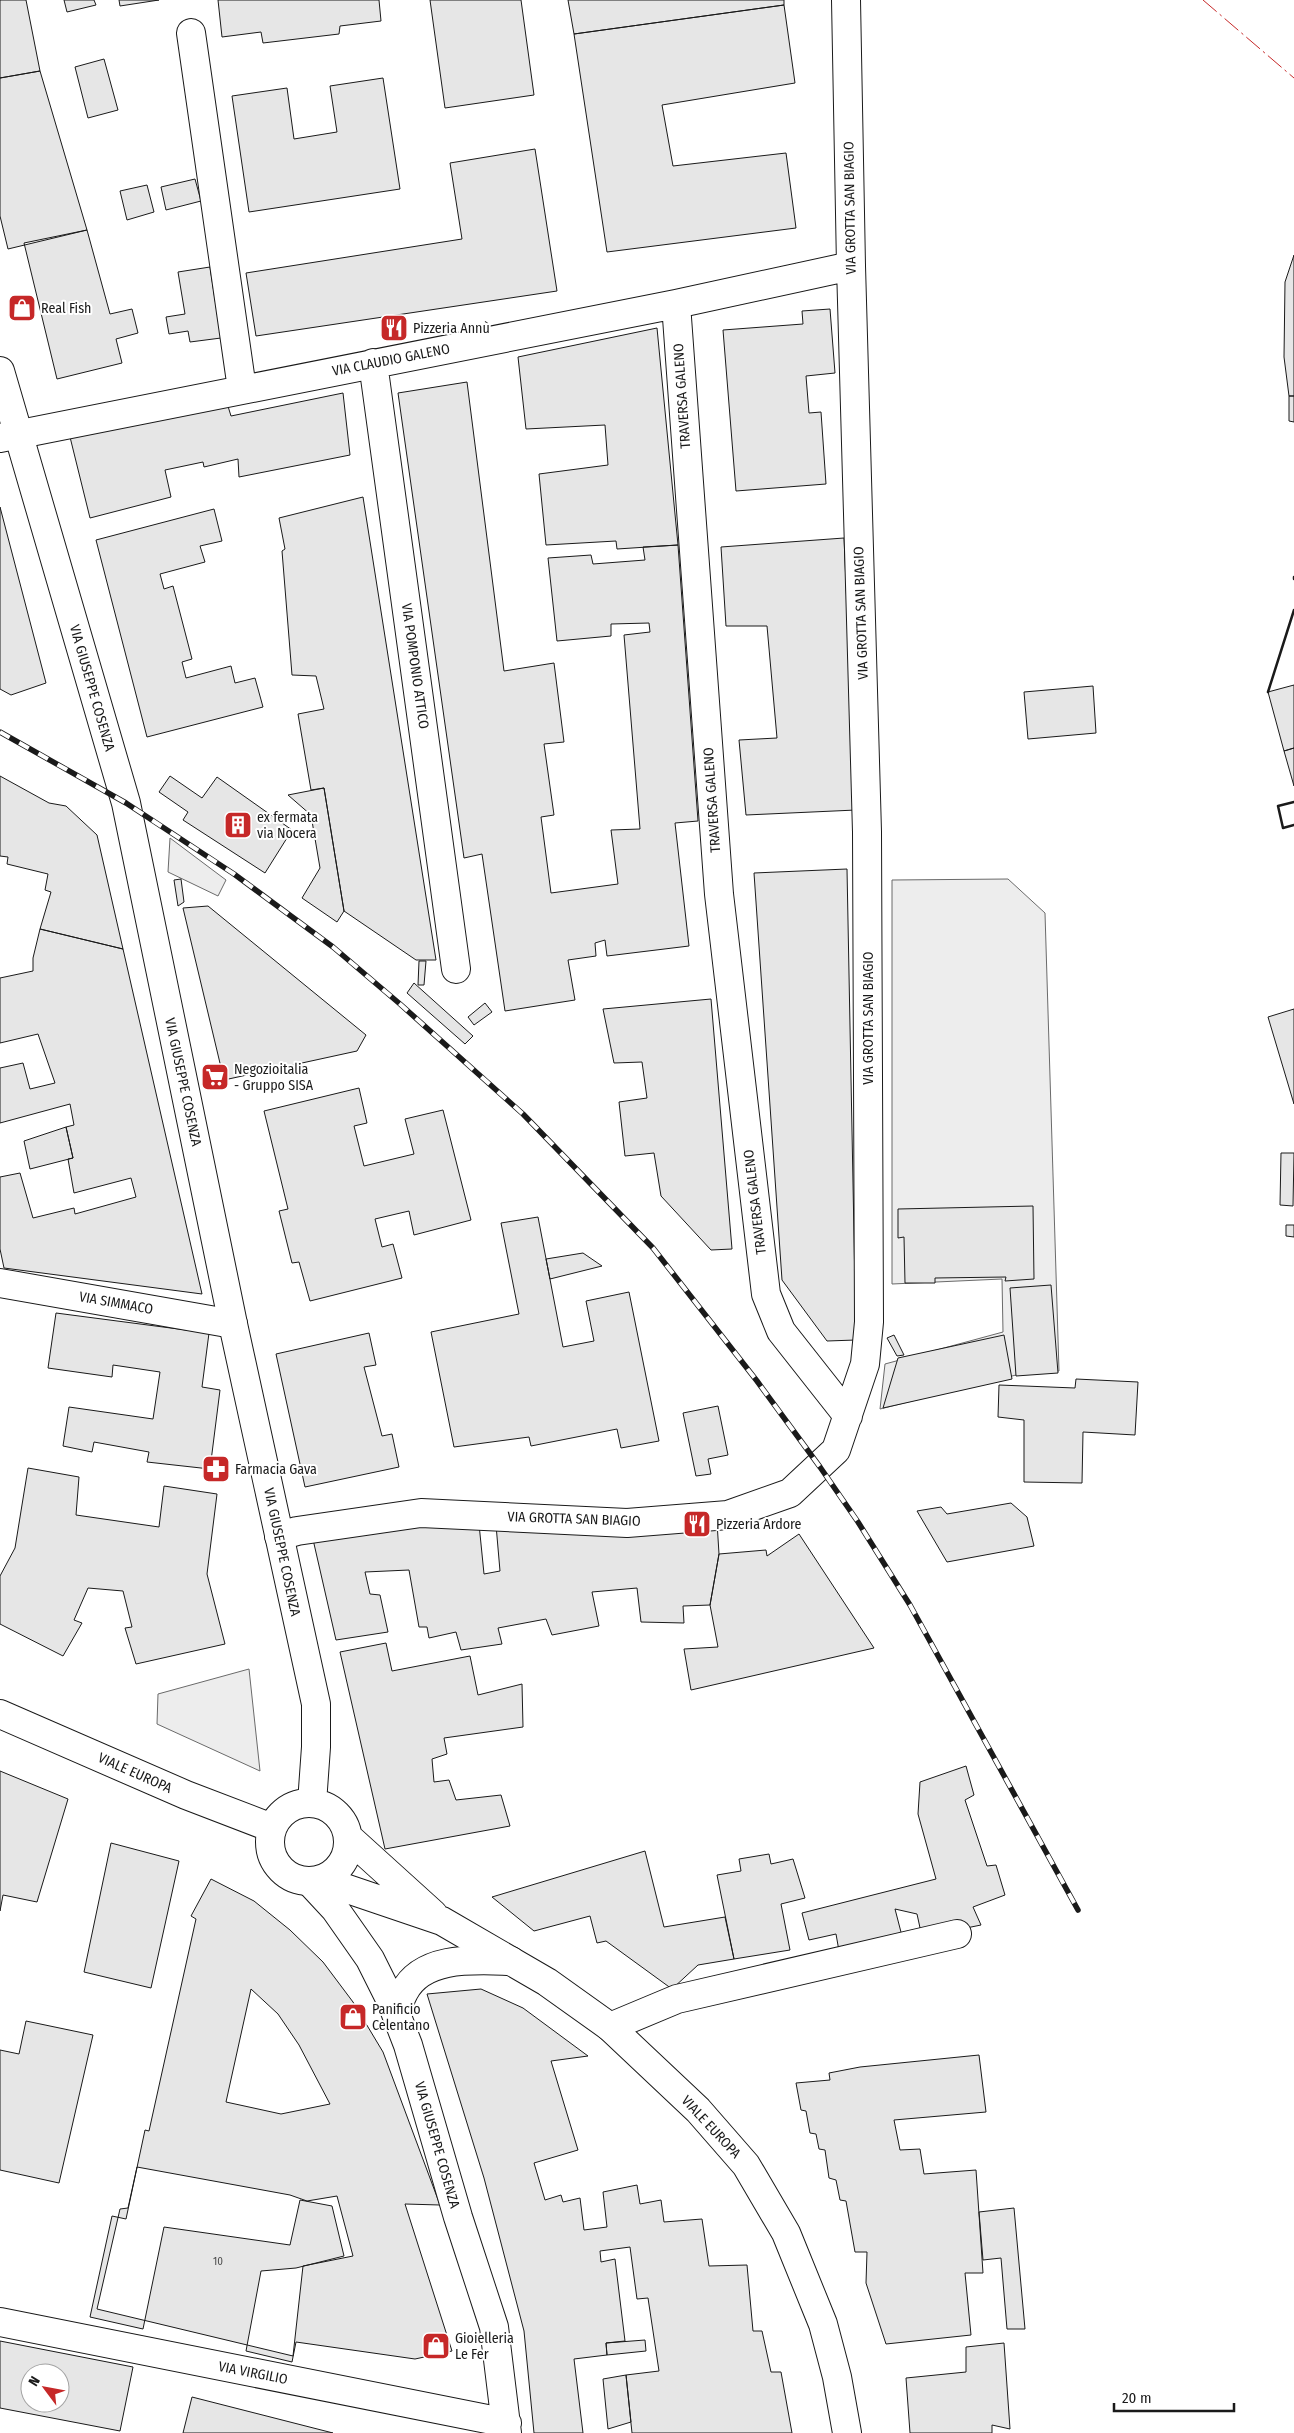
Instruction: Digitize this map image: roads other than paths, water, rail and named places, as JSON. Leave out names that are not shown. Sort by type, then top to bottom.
[{"type":"street","name":"VIA GROTTA SAN BIAGIO","points":[[279,1536],[297,1531],[421,1513],[627,1523],[728,1515],[790,1493],[836,1450],[865,1364],[869,1322],[867,832],[851,266],[846,0]]},
{"type":"street","points":[[191,33],[242,389]]},
{"type":"street","name":"VIA CLAUDIO GALENO","points":[[9,435],[676,304],[851,266]]},
{"type":"street","name":"TRAVERSA GALENO","points":[[676,304],[719,894],[766,1294],[781,1331],[848,1416]]},
{"type":"street","name":"VIA POMPONIO ATTICO","points":[[373,363],[456,969]]},
{"type":"street","name":"VIA GIUSEPPE COSENZA","points":[[0,371],[9,435],[126,803],[233,1324],[316,1704],[316,1747],[312,1803]]},
{"type":"street","name":"VIA SIMMACO","points":[[0,1283],[233,1324]]},
{"type":"street","name":"VIALE EUROPA","points":[[0,1714],[186,1795],[272,1828]]},
{"type":"street","points":[[314,1880],[332,1874],[342,1863],[347,1850],[348,1836],[344,1824],[336,1814],[325,1806],[312,1803],[287,1809],[272,1828],[270,1841],[272,1853],[276,1864],[285,1873],[296,1879],[314,1880],[442,1921]]},
{"type":"street","points":[[348,1836],[442,1921]]},
{"type":"street","name":"VIA GIUSEPPE COSENZA","points":[[314,1880],[370,1959],[396,2014],[408,2045],[458,2217],[494,2327],[507,2428]]},
{"type":"street","name":"VIALE EUROPA","points":[[442,1921],[547,1982],[610,2027],[698,2110],[746,2165],[786,2233],[823,2324],[837,2377],[847,2433]]},
{"type":"street","points":[[610,2027],[677,1999],[957,1934]]},
{"type":"street","points":[[396,2014],[404,1991],[419,1975],[436,1965],[474,1960],[511,1961]]},
{"type":"street","name":"VIA VIRGILIO","points":[[0,2322],[507,2428]]},
{"type":"railway","points":[[0,732],[126,803],[234,874],[333,947],[523,1114],[653,1248],[757,1381],[858,1522],[910,1605],[1078,1910]]},
{"type":"place","name":"Real Fish","points":[[22,308]]},
{"type":"place","name":"Pizzeria Annù","points":[[394,328]]},
{"type":"place","name":"ex fermata via Nocera","points":[[238,825]]},
{"type":"place","name":"Negozioitalia - Gruppo SISA","points":[[215,1077]]},
{"type":"place","name":"Farmacia Gava","points":[[216,1469]]},
{"type":"place","name":"Pizzeria Ardore","points":[[697,1524]]},
{"type":"place","name":"Panificio Celentano","points":[[353,2017]]},
{"type":"place","name":"Gioielleria Le Fer","points":[[436,2346]]}]
